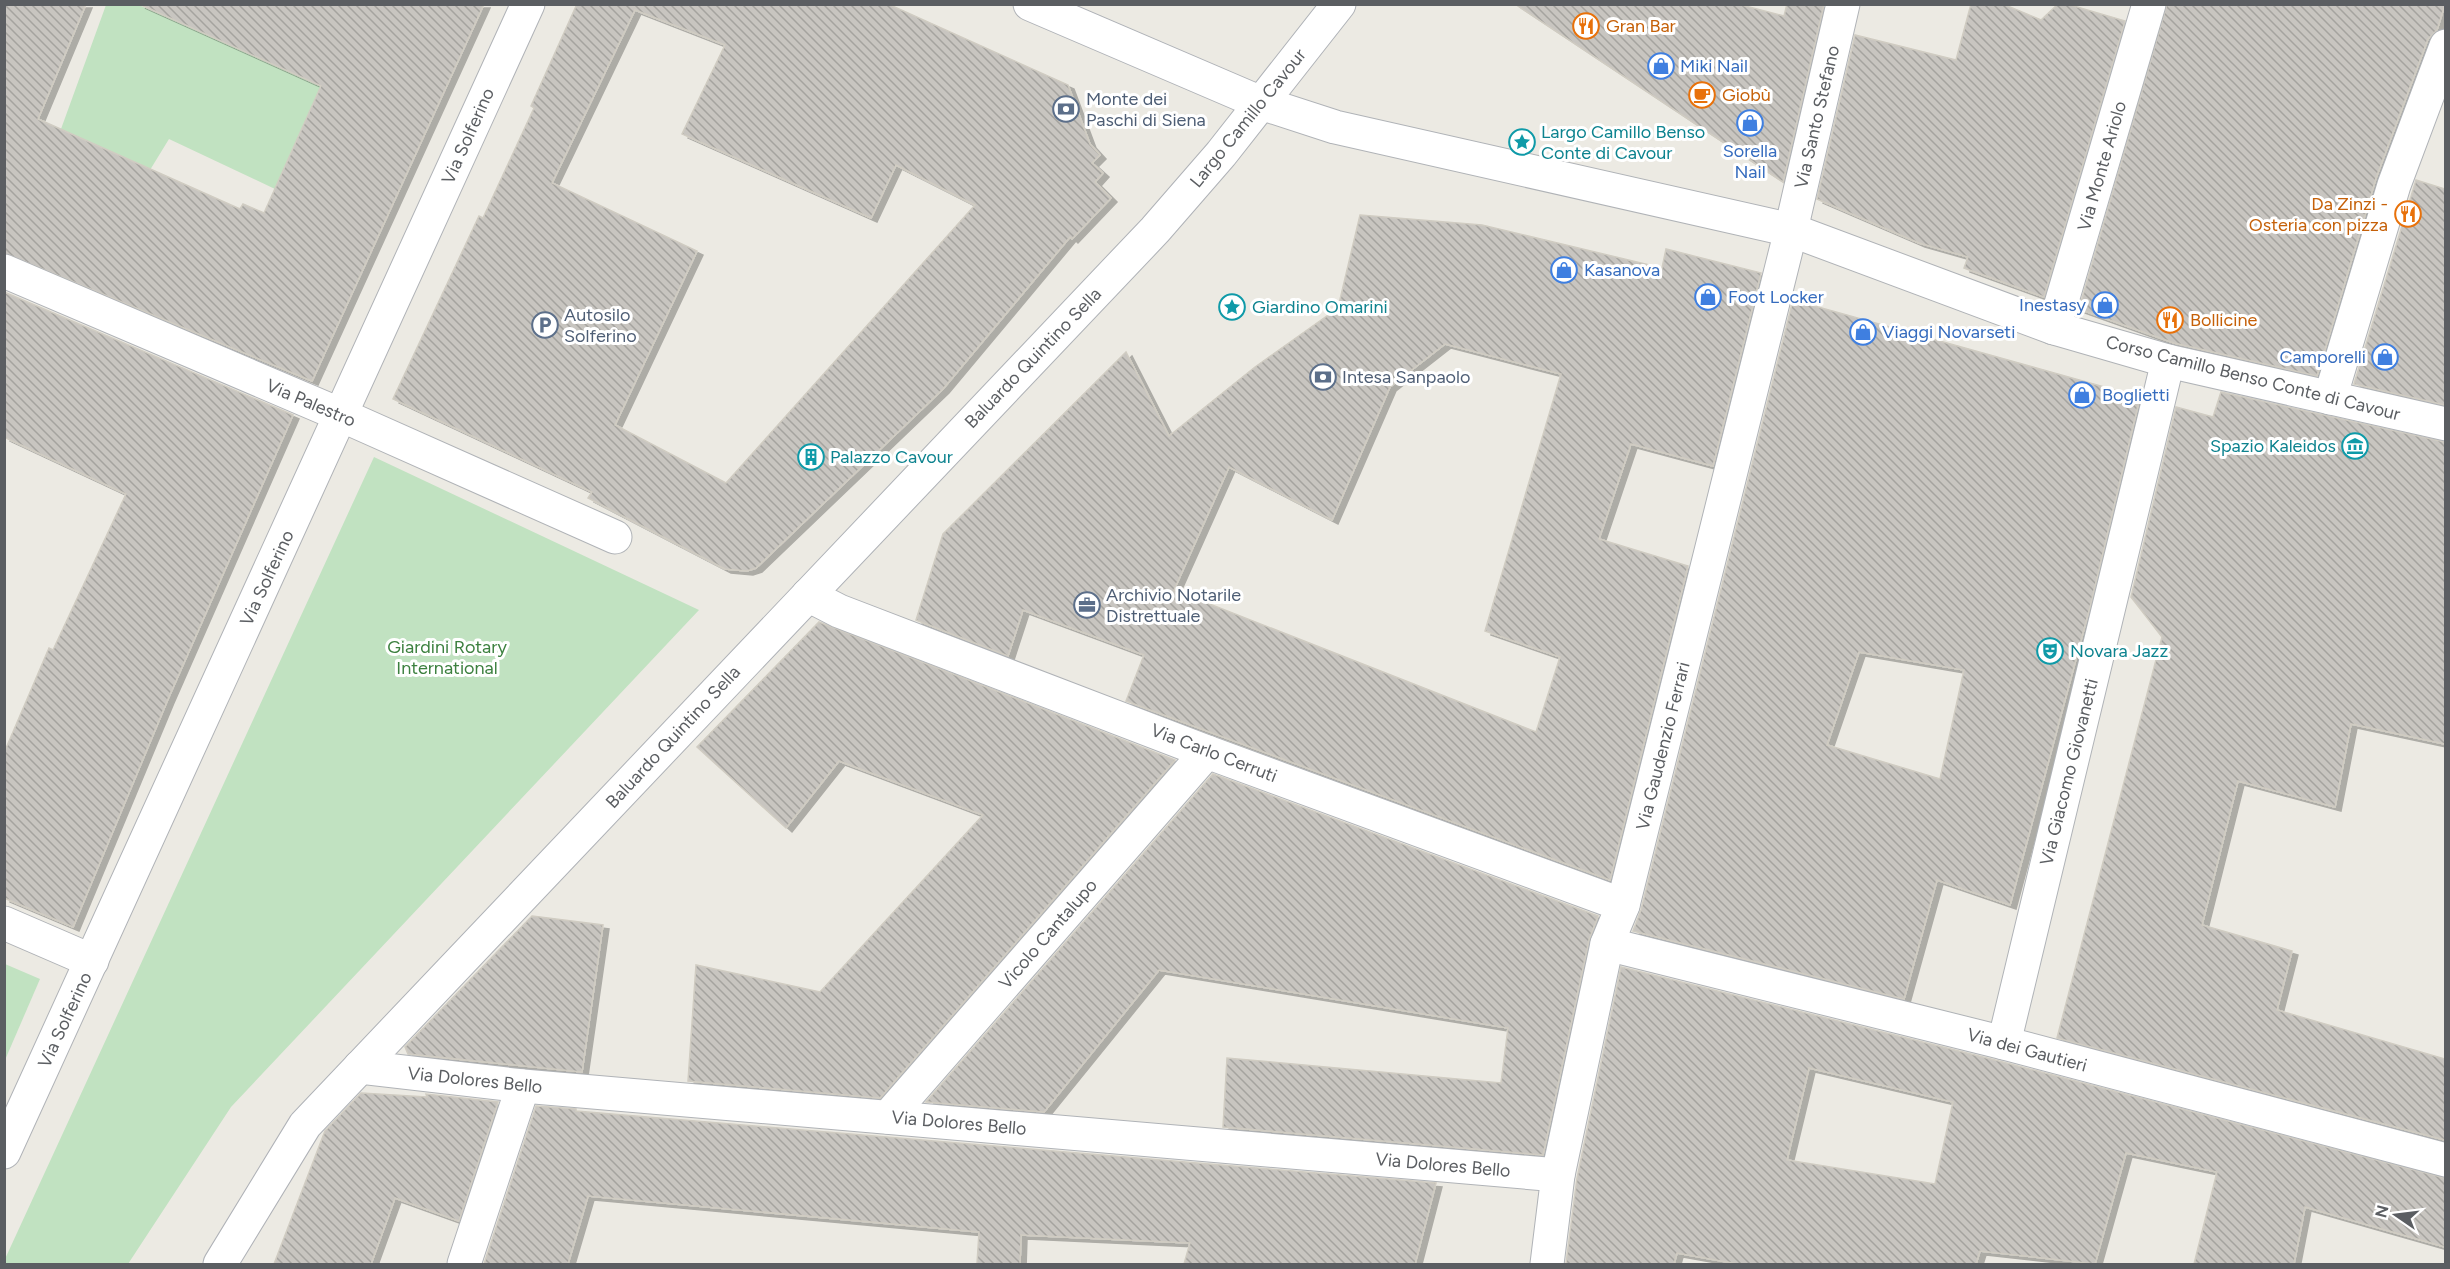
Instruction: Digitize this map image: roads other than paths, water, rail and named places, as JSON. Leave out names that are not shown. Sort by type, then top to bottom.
[{"type":"street","name":"Via Solferino","points":[[4,1152],[528,4]]},
{"type":"street","name":"Corso Camillo Benso Conte di Cavour","points":[[1030,4],[1261,103],[1328,125],[1791,230],[2054,328],[2165,373],[2330,398],[2445,424]]},
{"type":"street","name":"Largo Camillo Cavour","points":[[1155,230],[1221,154],[1339,4]]},
{"type":"street","name":"Via Santo Stefano","points":[[1791,230],[1843,4]]},
{"type":"street","name":"Via Monte Ariolo","points":[[2054,328],[2149,4]]},
{"type":"street","points":[[2330,398],[2394,185],[2445,46]]},
{"type":"street","name":"Baluardo Quintino Sella","points":[[220,1264],[305,1125],[1155,230]]},
{"type":"street","name":"Via Gaudenzio Ferrari","points":[[1546,1264],[1558,1175],[1607,944],[1623,905],[1791,230]]},
{"type":"street","name":"Via Palestro","points":[[4,271],[341,415],[615,537]]},
{"type":"street","name":"Via Giacomo Giovanetti","points":[[2004,1043],[2165,373]]},
{"type":"street","name":"Via Carlo Cerruti","points":[[808,595],[839,611],[1207,752],[1623,905]]},
{"type":"street","name":"Vicolo Cantalupo","points":[[888,1117],[1207,752]]},
{"type":"street","points":[[4,923],[92,961]]},
{"type":"street","name":"Via dei Gautieri","points":[[1607,944],[2004,1043],[2445,1160]]},
{"type":"street","name":"Via Dolores Bello","points":[[360,1068],[523,1086],[1558,1175]]},
{"type":"street","points":[[464,1264],[523,1086]]},
{"type":"place","name":"Gran Bar","points":[[1586,26]]},
{"type":"place","name":"Miki Nail","points":[[1661,66]]},
{"type":"place","name":"Giobù","points":[[1702,95]]},
{"type":"place","name":"Monte dei Paschi di Siena","points":[[1066,109]]},
{"type":"place","name":"Sorella Nail","points":[[1750,123]]},
{"type":"place","name":"Largo Camillo Benso Conte di Cavour","points":[[1522,142]]},
{"type":"place","name":"Da Zinzi - Osteria con pizza","points":[[2408,214]]},
{"type":"place","name":"Kasanova","points":[[1564,270]]},
{"type":"place","name":"Foot Locker","points":[[1708,297]]},
{"type":"place","name":"Inestasy","points":[[2105,305]]},
{"type":"place","name":"Giardino Omarini","points":[[1232,307]]},
{"type":"place","name":"Bollicine","points":[[2170,320]]},
{"type":"place","name":"Autosilo Solferino","points":[[545,325]]},
{"type":"place","name":"Viaggi Novarseti","points":[[1863,332]]},
{"type":"place","name":"Camporelli","points":[[2385,357]]},
{"type":"place","name":"Intesa Sanpaolo","points":[[1323,377]]},
{"type":"place","name":"Boglietti","points":[[2082,395]]},
{"type":"place","name":"Spazio Kaleidos","points":[[2355,446]]},
{"type":"place","name":"Palazzo Cavour","points":[[811,457]]},
{"type":"place","name":"Archivio Notarile Distrettuale","points":[[1087,605]]},
{"type":"place","name":"Novara Jazz","points":[[2050,651]]},
{"type":"park label","name":"Giardini Rotary International","points":[[447,657]]}]
